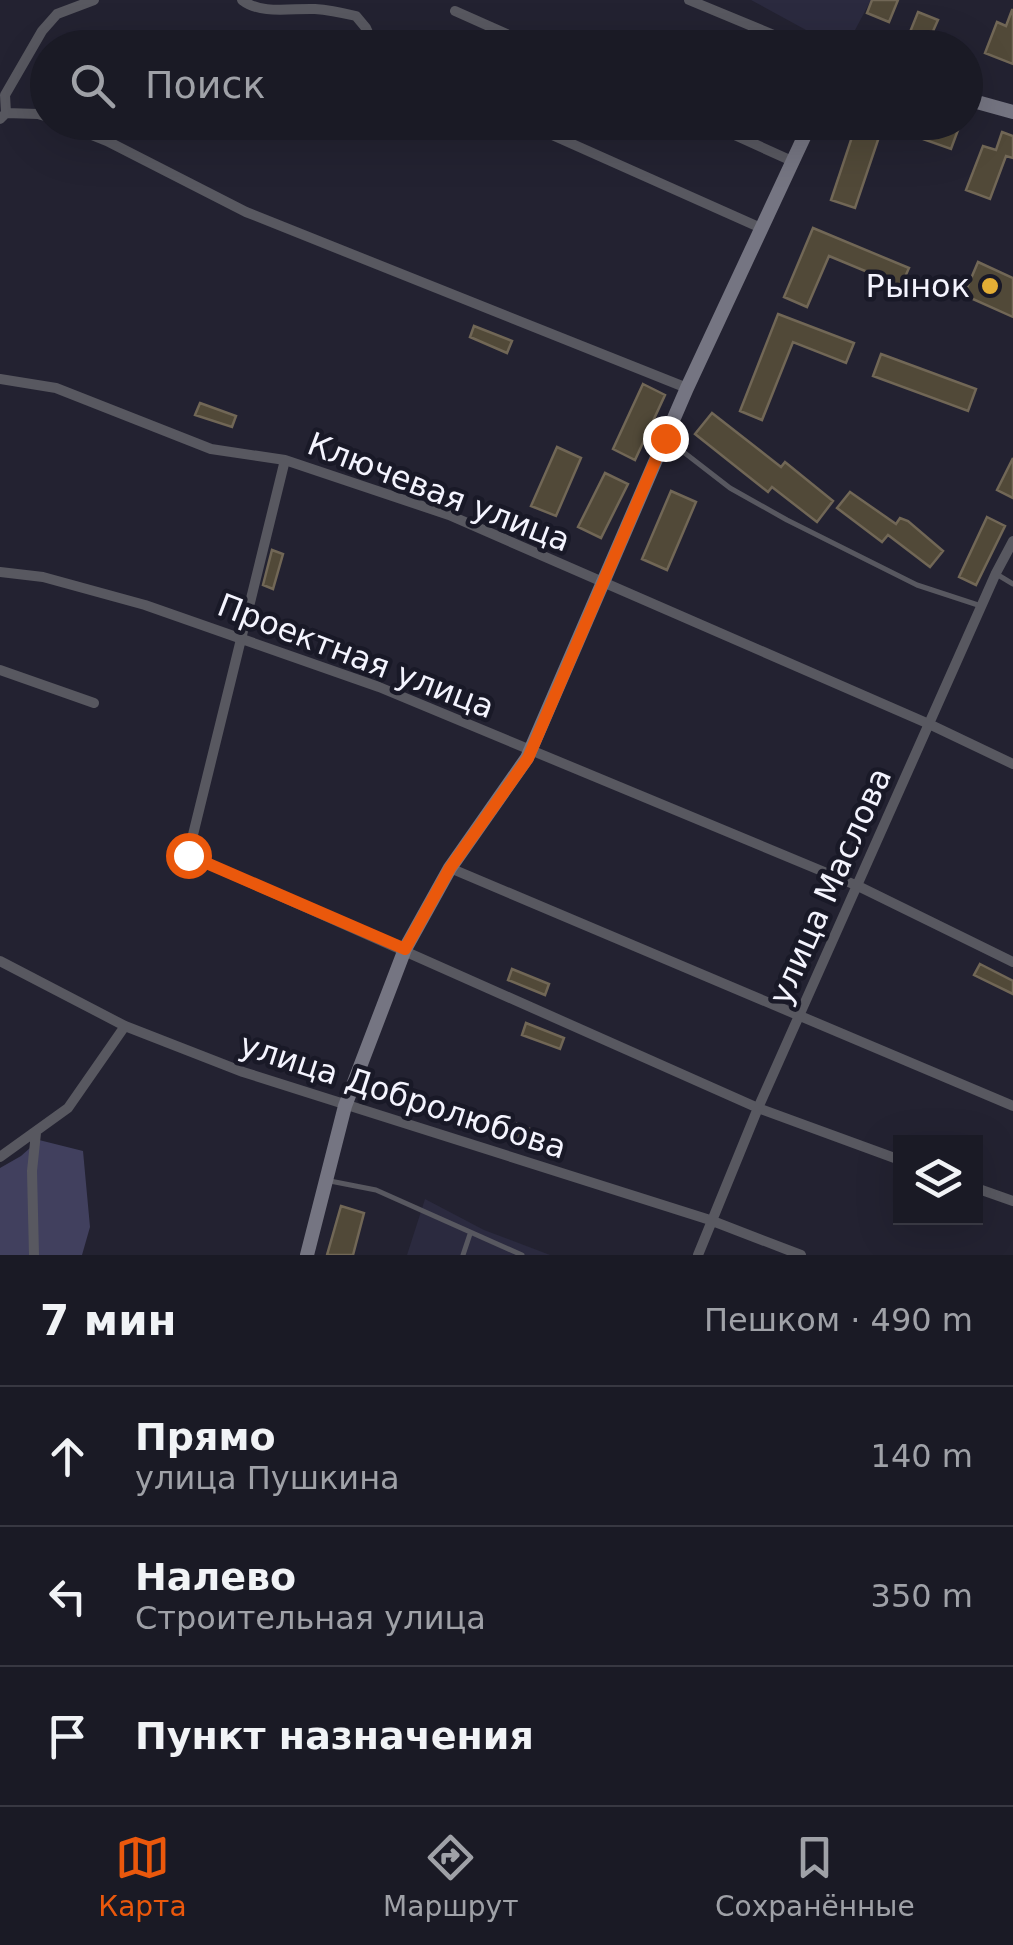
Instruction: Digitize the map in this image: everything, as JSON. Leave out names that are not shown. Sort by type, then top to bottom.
[{"type":"street","points":[[43,30],[57,14],[94,0]]},
{"type":"street","points":[[242,0],[273,9],[356,16],[367,30]]},
{"type":"street","points":[[689,0],[762,30]]},
{"type":"street","points":[[455,11],[498,30]]},
{"type":"street","points":[[30,50],[2,95],[3,116],[30,114]]},
{"type":"street","points":[[983,103],[1013,112]]},
{"type":"street","points":[[105,140],[246,212],[688,388]]},
{"type":"street","points":[[563,140],[760,228]]},
{"type":"street","points":[[746,140],[792,161]]},
{"type":"street","points":[[307,1255],[345,1106],[405,949],[450,868],[531,750],[665,438],[802,140]]},
{"type":"street","name":"Ключевая улица","points":[[0,379],[56,388],[210,449],[285,460],[448,515],[930,724],[1013,764]]},
{"type":"street","points":[[285,460],[188,855],[758,1108],[893,1157]]},
{"type":"street","name":"улица Маслова","points":[[698,1255],[758,1108],[1013,541]]},
{"type":"street","name":"Проектная улица","points":[[0,572],[43,577],[144,605],[379,686],[858,886],[1013,962]]},
{"type":"street","points":[[0,670],[94,703]]},
{"type":"street","points":[[450,868],[1013,1106]]},
{"type":"street","name":"улица Добролюбова","points":[[0,962],[124,1026],[243,1072],[710,1220],[801,1255]]},
{"type":"street","points":[[0,1157],[68,1108],[124,1026]]},
{"type":"street","points":[[34,1255],[32,1171],[36,1133]]},
{"type":"street","points":[[983,1190],[1013,1201]]},
{"type":"lane","points":[[665,438],[730,488],[787,520],[917,585],[982,606]]},
{"type":"lane","points":[[996,573],[1013,584]]},
{"type":"lane","points":[[327,1181],[376,1190],[522,1255]]},
{"type":"lane","points":[[464,1255],[470,1234]]},
{"type":"shaded area","points":[[751,0],[871,0],[855,30],[806,30]]},
{"type":"shaded area","points":[[39,1140],[83,1151],[90,1227],[82,1255],[0,1255],[0,1168]]},
{"type":"shaded area","points":[[425,1199],[484,1230],[550,1255],[407,1255]]},
{"type":"building","points":[[872,0],[898,0],[889,22],[867,13]]},
{"type":"building","points":[[1012,10],[1013,64],[985,53],[997,22],[1006,26]]},
{"type":"building","points":[[918,12],[938,20],[934,30],[911,30]]},
{"type":"building","points":[[1002,132],[1013,136],[1013,158],[1006,156],[990,199],[966,190],[983,146],[996,150]]},
{"type":"building","points":[[851,140],[878,140],[855,208],[831,200]]},
{"type":"building","points":[[926,140],[954,140],[951,149]]},
{"type":"building","points":[[813,228],[909,268],[901,286],[829,256],[807,307],[784,297]]},
{"type":"building","name":"Рынок","points":[[978,262],[1013,278],[1013,317],[964,295]]},
{"type":"building","points":[[778,314],[854,343],[846,363],[793,342],[762,420],[740,411]]},
{"type":"building","points":[[474,326],[512,341],[507,353],[470,337]]},
{"type":"building","points":[[881,354],[976,389],[968,411],[873,376]]},
{"type":"building","points":[[643,384],[665,395],[635,460],[613,449]]},
{"type":"building","points":[[200,403],[236,416],[232,427],[195,415]]},
{"type":"building","points":[[712,413],[781,467],[785,462],[833,501],[817,522],[772,487],[768,492],[695,434]]},
{"type":"building","points":[[557,447],[581,458],[556,516],[531,506]]},
{"type":"building","points":[[1013,458],[1013,498],[997,490]]},
{"type":"building","points":[[605,473],[628,484],[601,538],[578,527]]},
{"type":"building","points":[[671,491],[696,502],[667,570],[642,559]]},
{"type":"building","points":[[850,492],[896,524],[900,518],[908,521],[943,551],[930,567],[888,535],[882,542],[837,508]]},
{"type":"building","points":[[987,517],[1005,526],[976,585],[959,577]]},
{"type":"building","points":[[272,550],[283,554],[273,589],[263,585]]},
{"type":"building","points":[[980,964],[1013,981],[1013,994],[974,975]]},
{"type":"building","points":[[512,969],[549,984],[545,995],[508,980]]},
{"type":"building","points":[[526,1023],[564,1038],[560,1049],[522,1035]]},
{"type":"building","points":[[517,1124],[553,1138],[549,1150],[513,1136]]},
{"type":"building","points":[[341,1206],[364,1213],[353,1255],[327,1255]]},
{"type":"place","name":"Рынок","points":[[990,286]]},
{"type":"route","points":[[188,855],[405,949],[450,868],[528,758],[665,438]]}]
